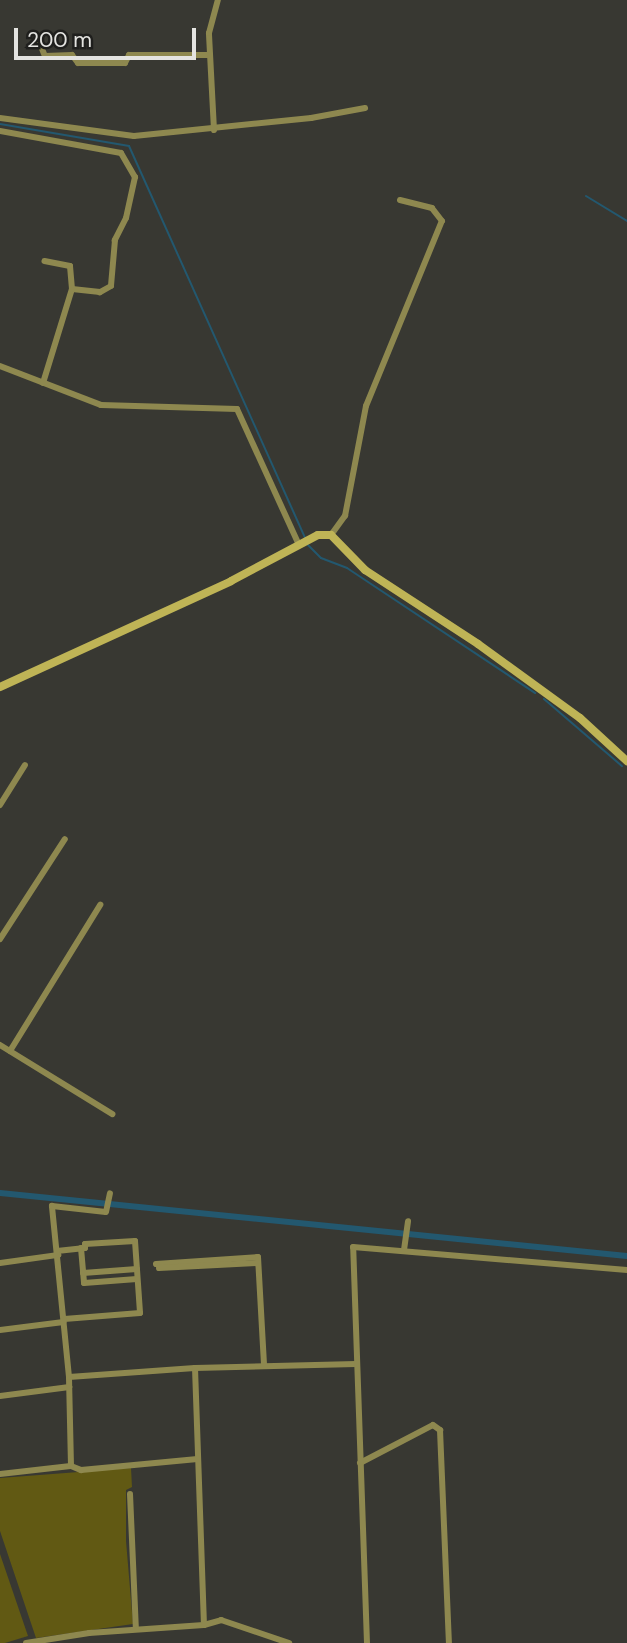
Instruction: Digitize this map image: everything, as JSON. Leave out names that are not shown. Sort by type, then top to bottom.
[{"type":"street","points":[[214,130],[209,33],[218,0]]},
{"type":"street","points":[[37,39],[45,56],[72,55],[78,63],[125,63],[129,55],[210,55]]},
{"type":"street","points":[[0,117],[128,136],[214,130],[365,108]]},
{"type":"street","points":[[0,131],[121,153],[135,177],[126,218],[115,240],[111,286],[100,292],[72,289]]},
{"type":"street","points":[[331,535],[345,516],[366,406],[442,221],[432,208],[400,200]]},
{"type":"street","points":[[43,383],[72,289],[70,266],[44,261]]},
{"type":"street","points":[[0,366],[101,405],[237,409],[304,542]]},
{"type":"street","points":[[0,687],[231,581],[318,535],[331,535],[365,570],[571,711],[627,761]]},
{"type":"street","points":[[0,805],[25,765]]},
{"type":"street","points":[[0,939],[65,839]]},
{"type":"street","points":[[10,1051],[100,905]]},
{"type":"street","points":[[0,1045],[112,1114]]},
{"type":"street","points":[[71,1466],[69,1377],[52,1206],[106,1212],[110,1193]]},
{"type":"street","points":[[404,1250],[408,1221]]},
{"type":"street","points":[[0,1263],[85,1248],[85,1244],[135,1241],[140,1313],[64,1320],[0,1330]]},
{"type":"street","points":[[367,1643],[353,1247],[627,1269]]},
{"type":"street","points":[[81,1248],[84,1283],[137,1279]]},
{"type":"street","points":[[157,1266],[258,1257],[264,1366]]},
{"type":"street","points":[[83,1273],[137,1269]]},
{"type":"street","points":[[69,1377],[195,1368],[356,1364]]},
{"type":"street","points":[[195,1368],[204,1625]]},
{"type":"street","points":[[0,1396],[69,1387]]},
{"type":"street","points":[[360,1463],[433,1425],[440,1430],[449,1643]]},
{"type":"street","points":[[0,1474],[71,1466],[81,1470],[197,1459]]},
{"type":"street","points":[[130,1494],[136,1629]]},
{"type":"street","points":[[26,1643],[89,1633],[204,1625],[221,1620],[289,1643]]},
{"type":"street","points":[[89,1633],[89,1643]]},
{"type":"shaded area","points":[[131,1468],[132,1487],[126,1490],[126,1541],[133,1624],[36,1638],[0,1531],[0,1478]]},
{"type":"shaded area","points":[[0,1554],[28,1636],[5,1643],[0,1643]]},
{"type":"waterway","points":[[0,124],[129,146],[306,540]]},
{"type":"waterway","points":[[586,196],[627,221]]},
{"type":"waterway","points":[[308,545],[321,558],[347,568],[535,693]]},
{"type":"waterway","points":[[544,699],[622,766]]},
{"type":"waterway","points":[[0,1193],[627,1256]]}]
